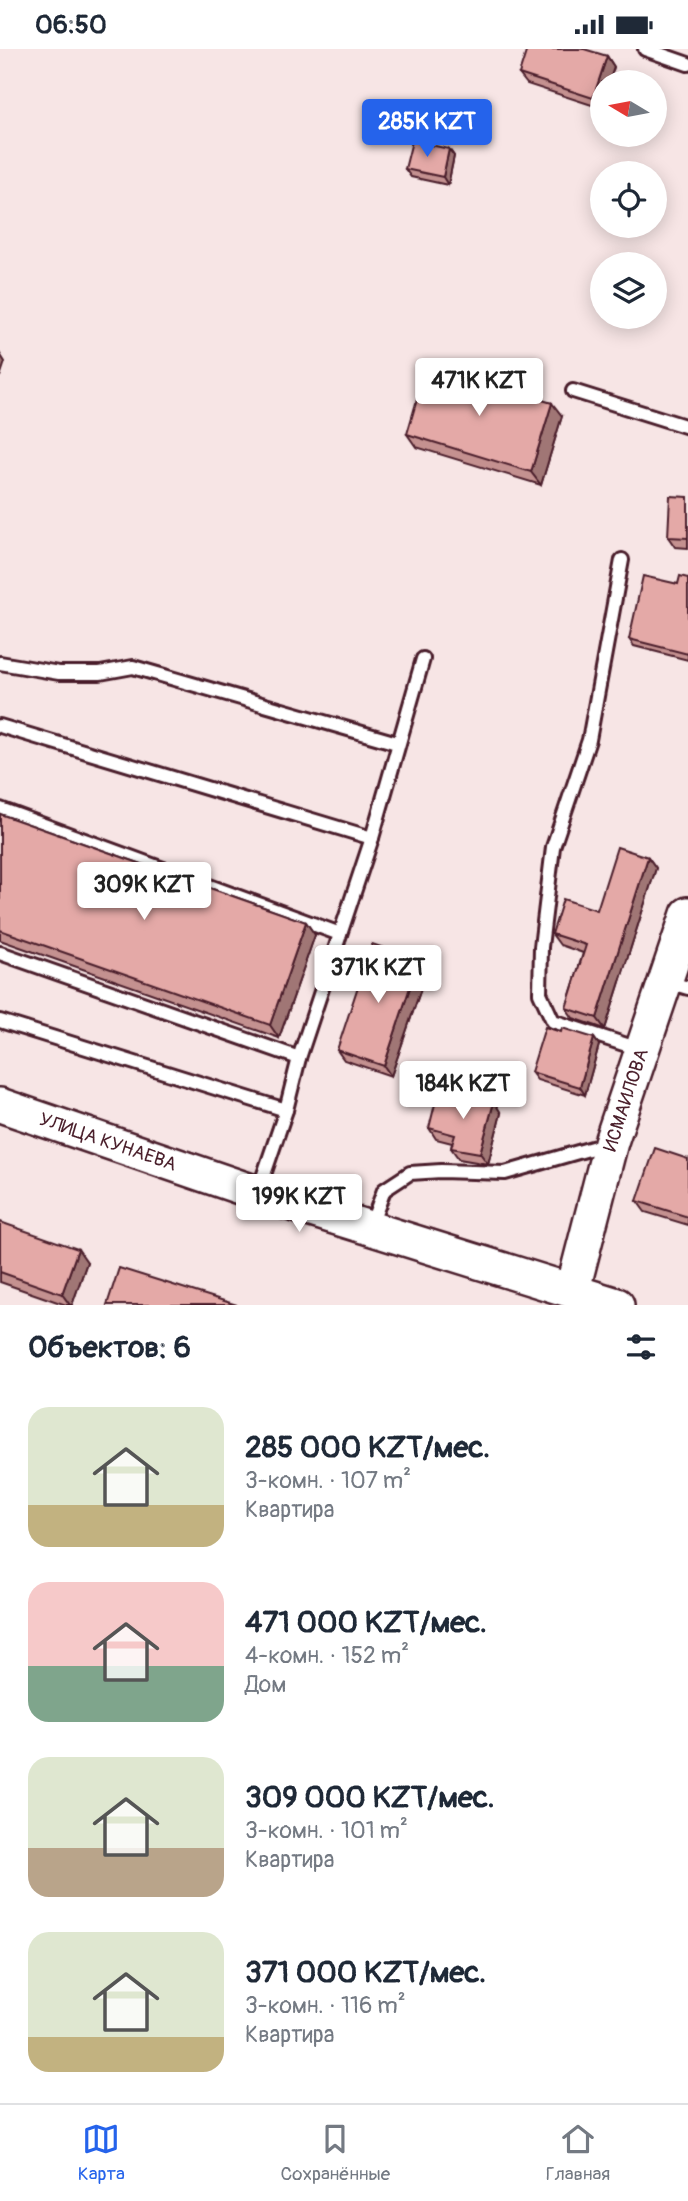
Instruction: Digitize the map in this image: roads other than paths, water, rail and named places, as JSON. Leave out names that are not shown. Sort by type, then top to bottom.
[{"type":"street","name":"ИСМАИЛОВА","points":[[573,1289],[611,1142],[642,1050],[676,985],[688,914]]},
{"type":"street","name":"УЛИЦА КУНАЕВА","points":[[0,1105],[257,1192],[617,1305]]},
{"type":"lane","points":[[645,49],[688,64]]},
{"type":"lane","points":[[573,391],[688,427]]},
{"type":"lane","points":[[622,561],[589,740],[553,847],[541,947],[540,993],[554,1021],[642,1050]]},
{"type":"lane","points":[[257,1192],[372,838],[423,659]]},
{"type":"lane","points":[[0,663],[59,673],[100,673],[132,667],[397,743]]},
{"type":"lane","points":[[0,726],[372,838]]},
{"type":"lane","points":[[0,809],[340,934]]},
{"type":"lane","points":[[0,953],[299,1058]]},
{"type":"lane","points":[[0,1021],[286,1109]]},
{"type":"lane","points":[[369,1228],[384,1191],[410,1173],[505,1173],[611,1142]]}]
